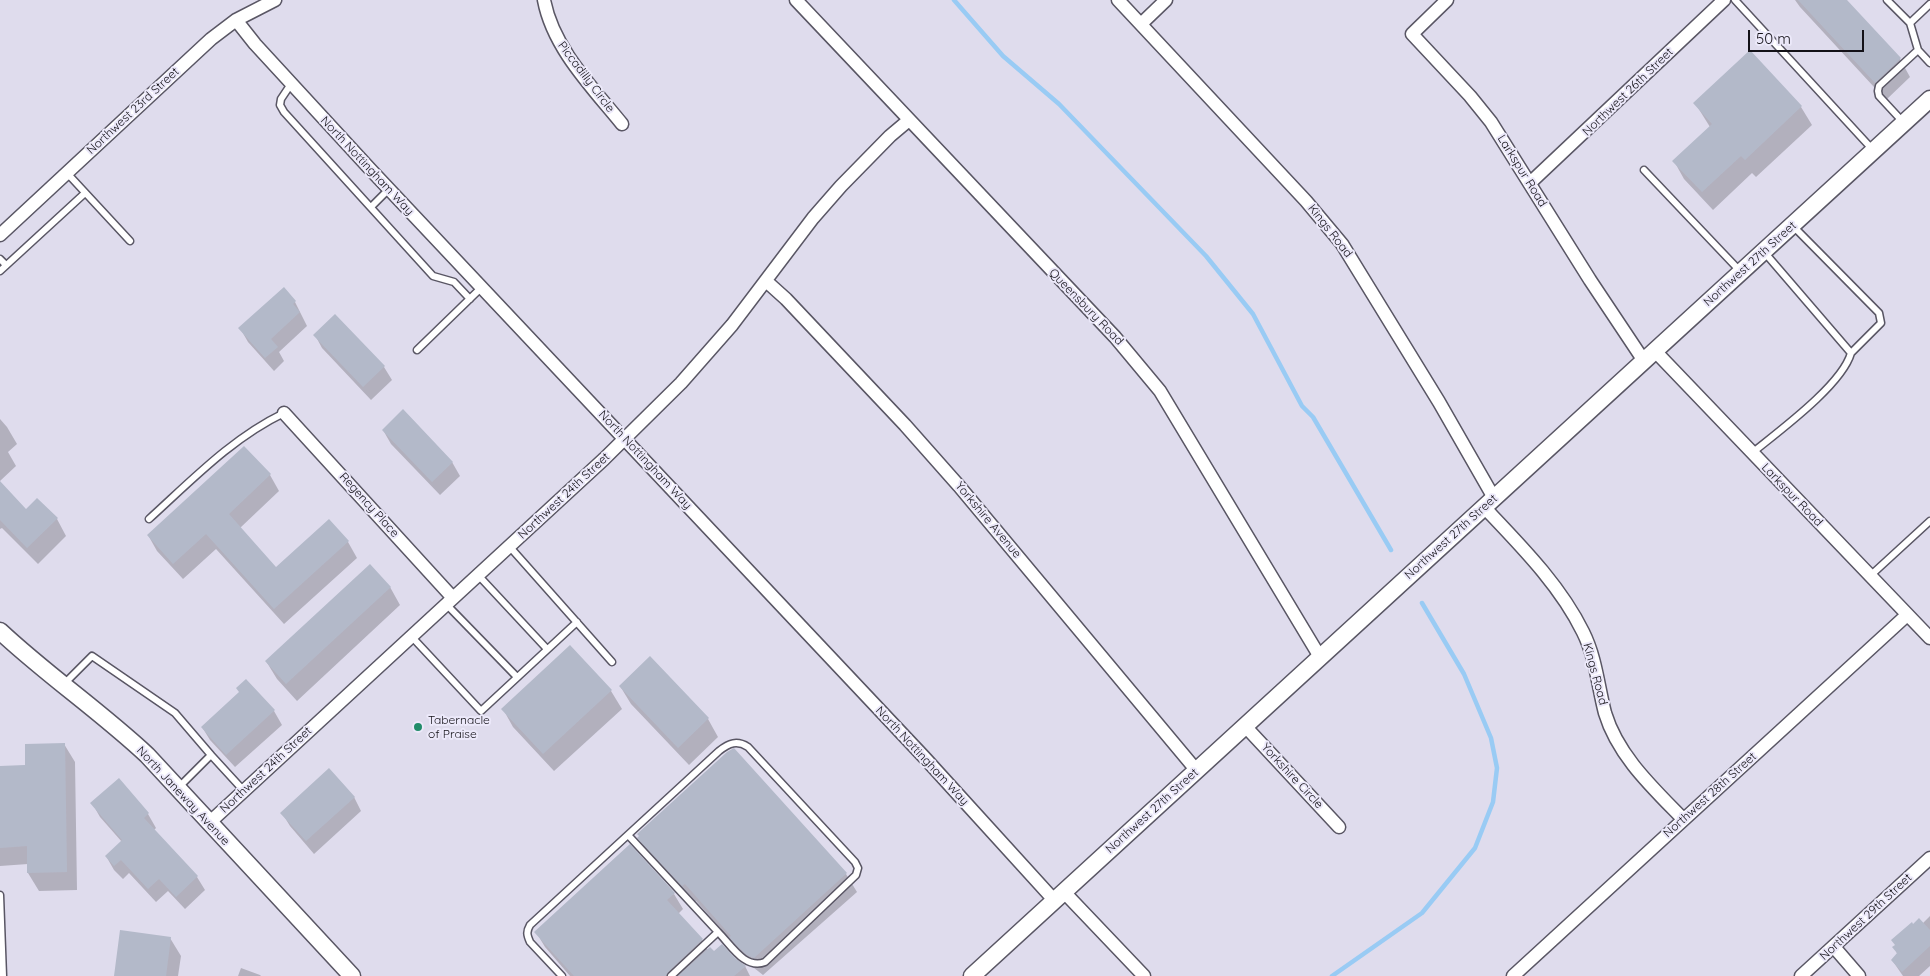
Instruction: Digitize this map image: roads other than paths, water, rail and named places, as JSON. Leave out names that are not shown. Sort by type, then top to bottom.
[{"type":"main road","name":"Northwest 27th Street","points":[[972,976],[1930,99]]},
{"type":"main road","name":"North Janeway Avenue","points":[[0,631],[122,732],[178,788],[352,976]]},
{"type":"street","name":"Northwest 23rd Street","points":[[0,235],[211,38],[236,20],[275,0]]},
{"type":"street","name":"Piccadilly Circle","points":[[544,0],[549,20],[556,36],[622,124]]},
{"type":"street","name":"Queensbury Road","points":[[796,0],[1115,337],[1149,377],[1160,391],[1320,657]]},
{"type":"street","name":"Kings Road","points":[[1118,0],[1306,201],[1342,244],[1439,402],[1489,503],[1575,617],[1590,646],[1605,713],[1622,751],[1684,819]]},
{"type":"street","points":[[1141,24],[1166,0]]},
{"type":"street","name":"Larkspur Road","points":[[1447,0],[1412,34],[1470,96],[1491,122],[1590,280],[1650,356],[1752,453],[1930,638]]},
{"type":"street","name":"Northwest 26th Street","points":[[1530,183],[1724,0]]},
{"type":"street","name":"North Nottingham Way","points":[[236,20],[255,44],[389,189],[911,743],[1059,896],[1144,976]]},
{"type":"street","name":"Northwest 24th Street","points":[[209,822],[625,438],[704,358],[766,281],[813,218],[841,186],[890,136],[909,120]]},
{"type":"street","name":"Yorkshire Avenue","points":[[766,281],[786,299],[905,425],[953,479],[1197,771]]},
{"type":"street","name":"Regency Place","points":[[284,413],[449,601]]},
{"type":"street","name":"Northwest 28th Street","points":[[1513,976],[1906,614]]},
{"type":"street","name":"Yorkshire Circle","points":[[1245,726],[1339,826]]},
{"type":"street","name":"Northwest 29th Street","points":[[1801,976],[1930,858]]},
{"type":"street","points":[[1834,947],[1859,976]]},
{"type":"lane","points":[[1735,0],[1874,150]]},
{"type":"lane","points":[[1887,0],[1910,24],[1918,50],[1930,63]]},
{"type":"lane","points":[[1910,24],[1930,4]]},
{"type":"lane","points":[[1904,123],[1880,96],[1878,92],[1879,86],[1918,50]]},
{"type":"lane","points":[[292,84],[281,99],[280,105],[284,112],[433,276],[454,282],[470,299]]},
{"type":"lane","points":[[1644,170],[1741,272]]},
{"type":"lane","points":[[67,173],[130,241]]},
{"type":"lane","points":[[371,207],[389,189]]},
{"type":"lane","points":[[0,271],[85,192]]},
{"type":"lane","points":[[1752,453],[1831,384],[1848,362],[1851,353],[1882,324],[1879,313],[1792,226]]},
{"type":"lane","points":[[1764,251],[1851,353]]},
{"type":"lane","points":[[0,259],[6,265]]},
{"type":"lane","points":[[417,350],[482,287]]},
{"type":"lane","points":[[149,519],[225,449],[260,424],[284,413]]},
{"type":"lane","points":[[1870,576],[1930,521]]},
{"type":"lane","points":[[509,546],[612,662]]},
{"type":"lane","points":[[478,575],[548,649]]},
{"type":"lane","points":[[449,601],[517,677]]},
{"type":"lane","points":[[412,636],[481,711],[577,622]]},
{"type":"lane","points":[[63,685],[92,656],[175,713],[244,791]]},
{"type":"lane","points":[[562,976],[530,942],[527,930],[530,925],[628,835],[728,744],[742,743],[748,747],[855,862],[858,868],[852,881],[765,962],[758,965],[746,962],[628,835]]},
{"type":"lane","points":[[178,788],[211,755]]},
{"type":"lane","points":[[0,895],[3,976]]},
{"type":"lane","points":[[672,975],[718,932]]},
{"type":"waterway","points":[[954,0],[1003,56],[1059,104],[1206,256],[1253,314],[1302,406],[1313,417],[1391,550]]},
{"type":"waterway","points":[[1332,976],[1422,913],[1475,848],[1493,802],[1497,768],[1491,738],[1464,674],[1422,603]]},
{"type":"place","name":"Tabernacle of Praise","points":[[418,727]]}]
